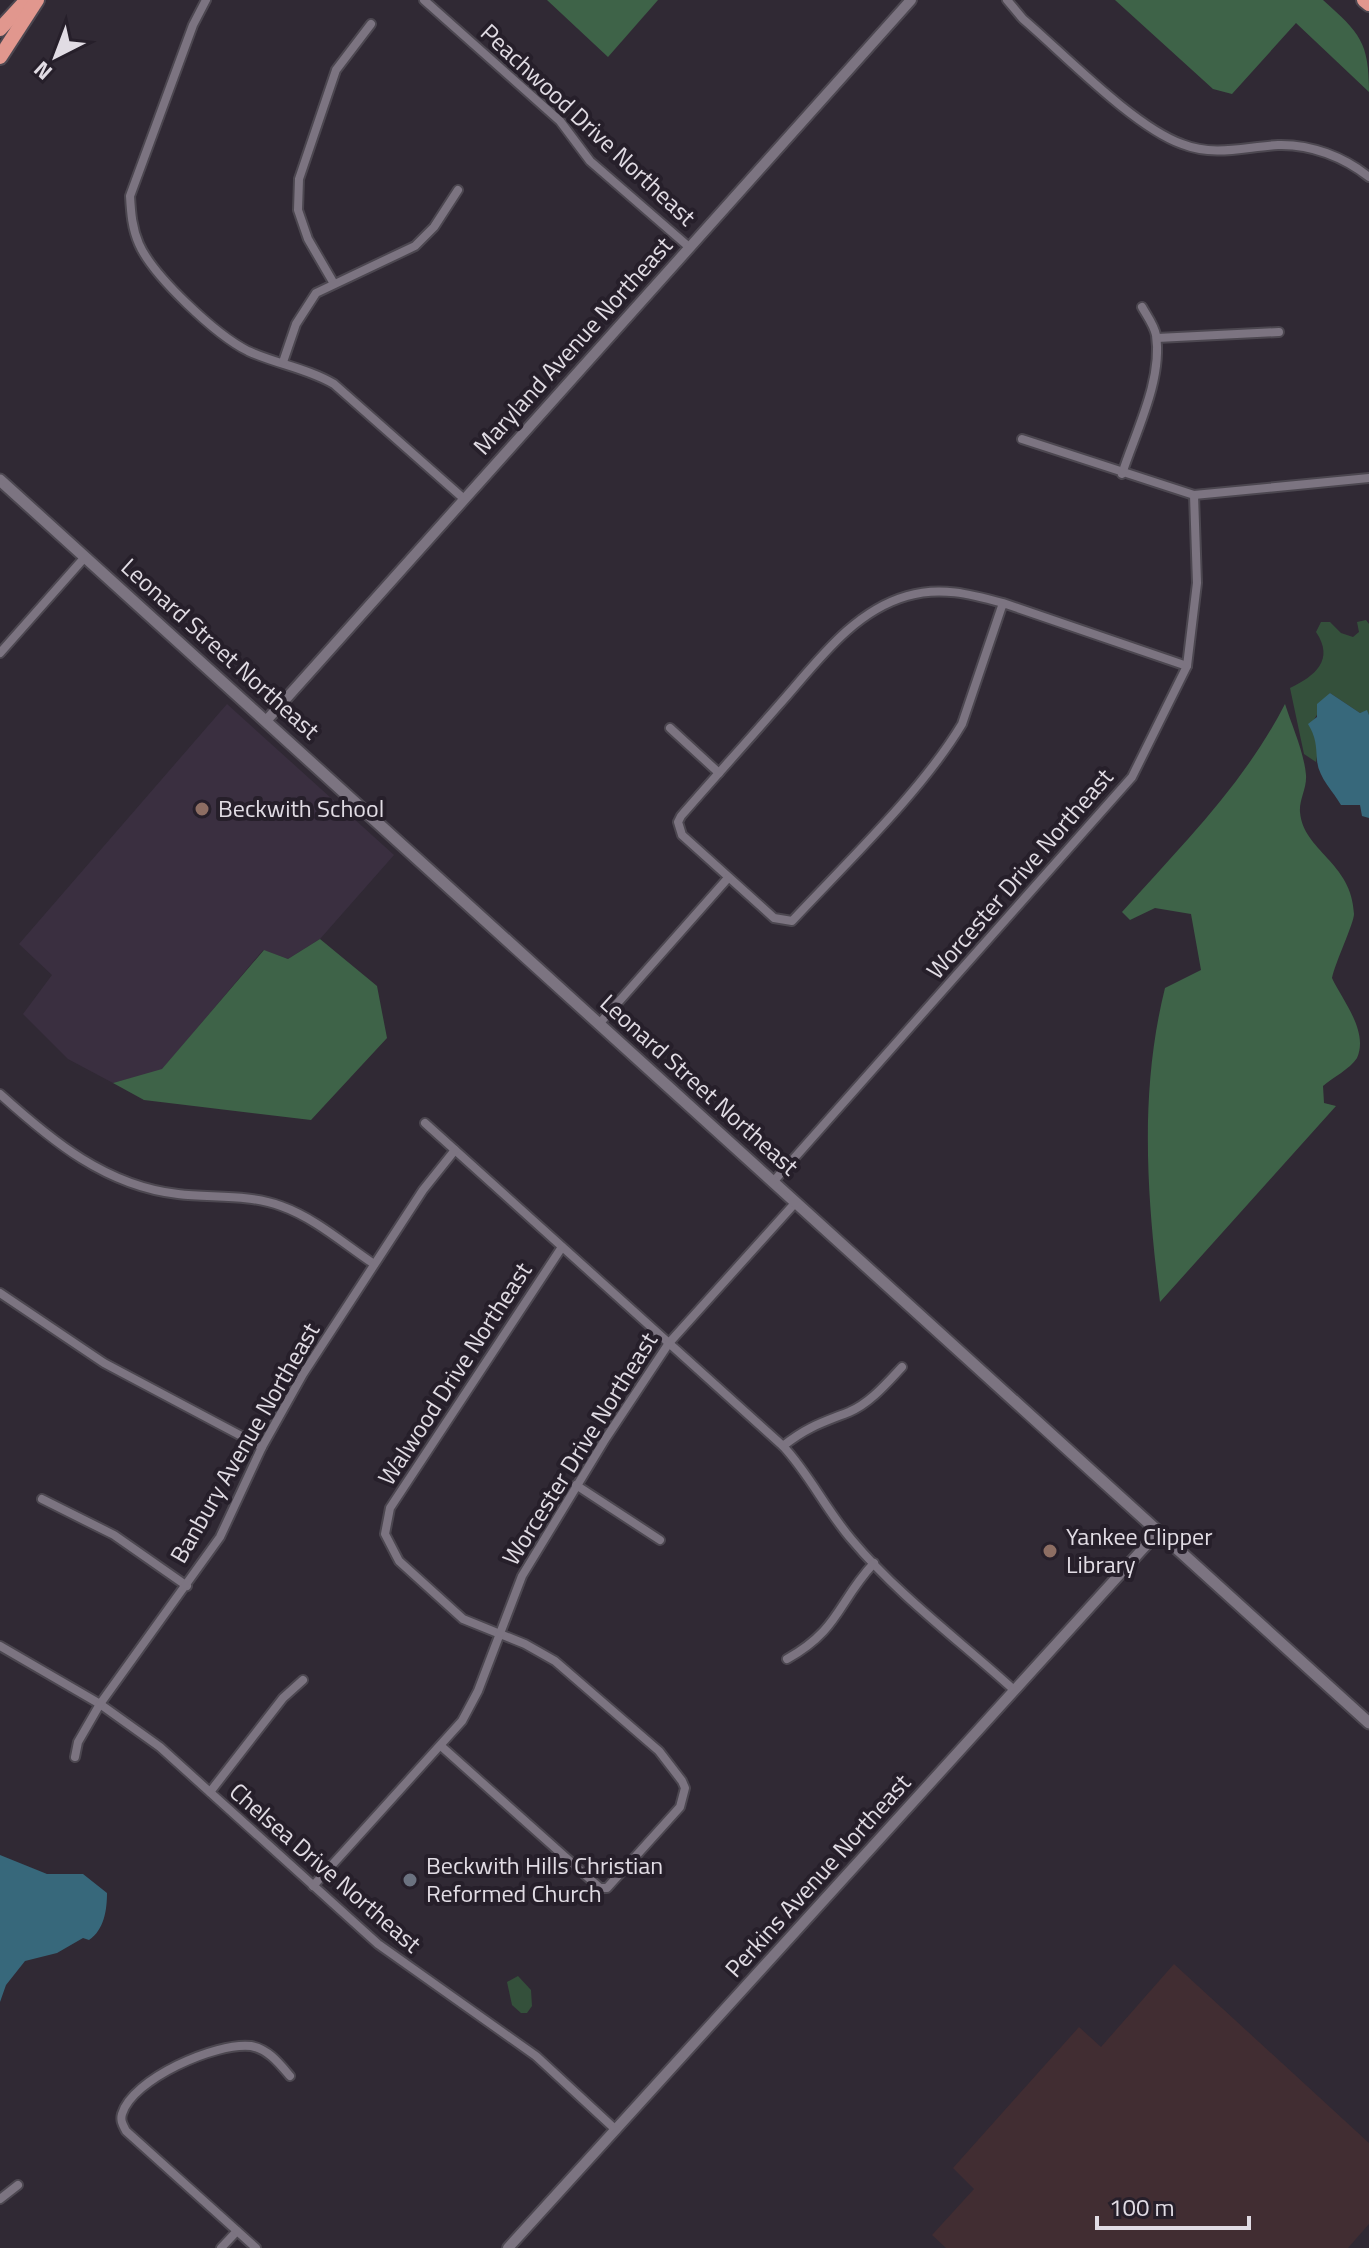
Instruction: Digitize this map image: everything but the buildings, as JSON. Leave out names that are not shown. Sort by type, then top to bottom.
[{"type":"highway","points":[[0,29],[27,0]]},
{"type":"highway","points":[[0,57],[37,0]]},
{"type":"highway","points":[[1364,0],[1369,4]]},
{"type":"main road","name":"Leonard Street Northeast","points":[[0,480],[1369,1723]]},
{"type":"street","points":[[206,0],[130,196],[131,221],[139,245],[153,268],[249,351],[314,372],[334,384],[463,498]]},
{"type":"street","name":"Peachwood Drive Northeast","points":[[424,0],[560,121],[590,161],[689,247]]},
{"type":"street","name":"Maryland Avenue Northeast","points":[[266,721],[911,0]]},
{"type":"street","points":[[1007,0],[1023,19],[1144,124],[1179,144],[1208,152],[1279,145],[1302,147],[1333,155],[1369,177]]},
{"type":"street","points":[[333,282],[308,239],[298,210],[299,179],[336,70],[371,24]]},
{"type":"street","points":[[283,362],[304,306],[316,293],[333,282],[396,257],[415,246],[434,227],[458,190]]},
{"type":"street","points":[[1122,474],[1151,384],[1157,338],[1142,307]]},
{"type":"street","points":[[1157,338],[1279,332]]},
{"type":"street","points":[[1022,439],[1194,495],[1369,478]]},
{"type":"street","name":"Worcester Drive Northeast","points":[[773,1182],[1112,804],[1154,738],[1187,666],[1197,583],[1194,495]]},
{"type":"street","points":[[0,653],[85,557]]},
{"type":"street","points":[[1003,603],[962,724],[951,741],[930,770],[792,921],[774,918],[682,835],[678,822],[837,640],[868,615],[894,600],[938,590],[1003,603],[1187,666]]},
{"type":"street","points":[[670,728],[719,773]]},
{"type":"street","points":[[599,1024],[728,878]]},
{"type":"street","points":[[0,1094],[61,1147],[109,1174],[173,1194],[241,1198],[283,1206],[307,1217],[374,1264]]},
{"type":"street","points":[[425,1123],[783,1446],[812,1479],[850,1539],[1014,1690]]},
{"type":"street","name":"Banbury Avenue Northeast","points":[[75,1757],[78,1742],[100,1704],[220,1537],[262,1447],[297,1384],[423,1190],[455,1150]]},
{"type":"street","name":"Worcester Drive Northeast","points":[[313,1886],[441,1746],[472,1705],[533,1553],[576,1485],[669,1343],[796,1202]]},
{"type":"street","name":"Walwood Drive Northeast","points":[[499,1634],[463,1619],[399,1561],[389,1546],[386,1525],[390,1508],[562,1247]]},
{"type":"street","points":[[0,1293],[104,1363],[262,1447]]},
{"type":"street","points":[[783,1446],[803,1429],[850,1412],[869,1400],[902,1367]]},
{"type":"street","points":[[576,1485],[660,1540]]},
{"type":"street","points":[[42,1499],[127,1543],[187,1586]]},
{"type":"street","name":"Perkins Avenue Northeast","points":[[508,2248],[1159,1531]]},
{"type":"street","points":[[787,1659],[818,1641],[832,1626],[854,1588],[874,1563]]},
{"type":"street","points":[[441,1746],[595,1885],[607,1888],[672,1818],[682,1803],[685,1788],[659,1751],[581,1681],[544,1654],[499,1634]]},
{"type":"street","name":"Chelsea Drive Northeast","points":[[0,1646],[100,1704],[160,1747],[410,1970],[492,2023],[536,2056],[616,2130]]},
{"type":"street","points":[[210,1792],[283,1698],[303,1680]]},
{"type":"street","points":[[256,2248],[126,2131],[121,2122],[122,2112],[154,2079],[214,2049],[252,2046],[272,2056],[290,2076]]},
{"type":"street","points":[[0,2199],[18,2185]]},
{"type":"street","points":[[221,2248],[237,2231]]},
{"type":"shaded area","points":[[227,704],[394,855],[320,939],[288,959],[263,950],[162,1070],[113,1083],[68,1059],[23,1014],[52,975],[19,944]]},
{"type":"shaded area","points":[[1174,1964],[1369,2143],[1369,2224],[1348,2248],[946,2248],[932,2235],[974,2189],[953,2168],[1079,2027],[1101,2047]]},
{"type":"green space","points":[[547,0],[658,0],[608,57]]},
{"type":"green space","points":[[1115,0],[1323,0],[1346,21],[1360,40],[1367,61],[1369,92],[1296,23],[1232,94],[1213,89]]},
{"type":"green space","points":[[1366,620],[1369,624],[1369,715],[1367,711],[1360,713],[1330,693],[1312,723],[1318,750],[1316,762],[1304,754],[1290,688],[1320,666],[1323,651],[1316,632],[1321,622],[1330,622],[1341,633],[1353,637],[1359,632],[1357,622]]},
{"type":"green space","points":[[1285,704],[1305,766],[1306,780],[1300,807],[1303,825],[1309,837],[1337,869],[1351,896],[1353,919],[1332,978],[1353,1016],[1360,1048],[1354,1062],[1323,1086],[1324,1103],[1336,1106],[1160,1302],[1149,1184],[1151,1066],[1165,988],[1201,970],[1191,914],[1155,908],[1130,920],[1122,912],[1231,788]]},
{"type":"green space","points":[[320,939],[377,986],[387,1038],[311,1120],[144,1100],[113,1083],[162,1069],[264,950],[288,959]]},
{"type":"green space","points":[[518,1976],[531,1990],[532,2006],[527,2013],[521,2013],[512,2005],[507,1982]]},
{"type":"water","points":[[1330,693],[1360,713],[1367,710],[1369,715],[1369,818],[1362,816],[1360,805],[1341,805],[1318,766],[1315,741],[1308,724],[1317,717],[1317,704]]},
{"type":"water","points":[[0,1855],[47,1874],[83,1874],[107,1893],[104,1919],[94,1936],[89,1940],[83,1938],[57,1953],[25,1961],[6,1985],[0,2002]]},
{"type":"place","name":"Beckwith School","points":[[202,809]]},
{"type":"place","name":"Yankee Clipper Library","points":[[1050,1551]]},
{"type":"place","name":"Beckwith Hills Christian Reformed Church","points":[[410,1880]]}]
